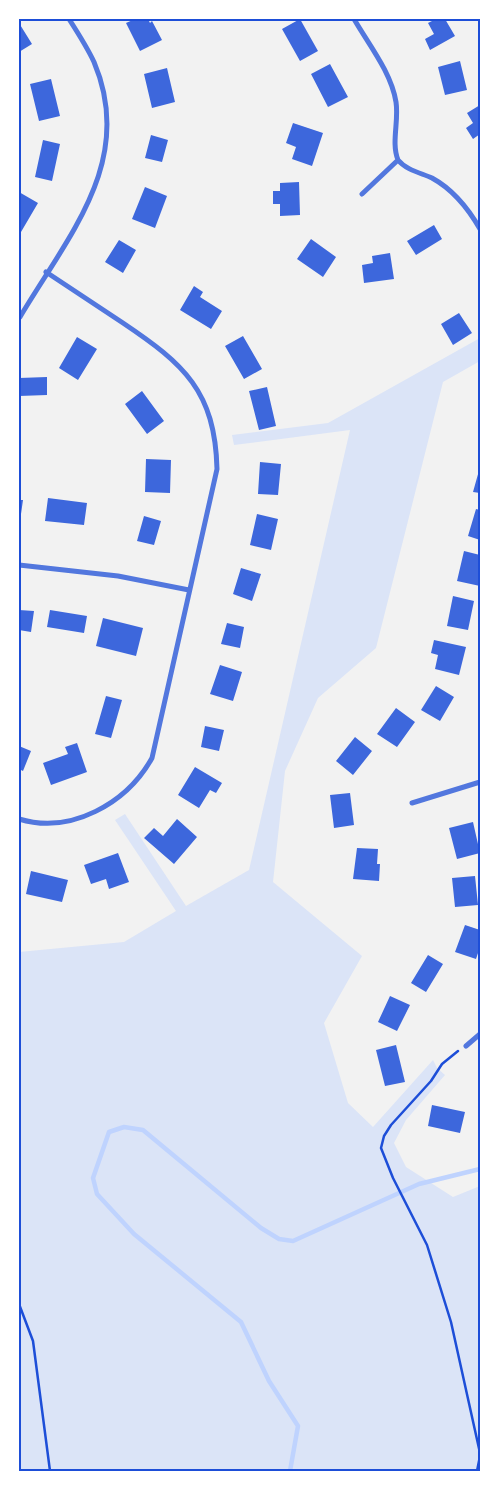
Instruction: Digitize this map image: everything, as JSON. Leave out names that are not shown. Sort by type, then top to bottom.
[{"type":"street","points":[[20,317],[94,191],[103,168],[107,142],[107,115],[103,89],[89,51],[69,19]]},
{"type":"street","points":[[354,19],[391,82],[396,102],[396,154],[398,160],[402,165],[433,179],[451,191],[472,214],[480,229]]},
{"type":"street","points":[[362,194],[398,160]]},
{"type":"street","points":[[19,819],[56,822],[81,817],[115,801],[131,788],[152,758],[158,741],[189,590],[217,469],[216,445],[212,422],[204,399],[192,380],[167,354],[46,272]]},
{"type":"street","points":[[19,565],[118,576],[189,590]]},
{"type":"street","points":[[412,803],[480,782]]},
{"type":"street","points":[[466,1046],[480,1034]]},
{"type":"path","points":[[466,1046],[445,1061],[431,1081],[391,1125],[382,1141],[382,1152],[392,1178],[425,1239],[451,1322],[480,1454],[477,1471]]},
{"type":"path","points":[[19,1304],[33,1341],[50,1471]]},
{"type":"shaded area","points":[[480,338],[480,361],[443,382],[376,648],[318,698],[285,771],[273,882],[362,956],[324,1023],[348,1103],[373,1127],[433,1060],[437,1068],[445,1075],[406,1120],[394,1143],[406,1167],[453,1197],[480,1186],[480,1471],[19,1471],[19,952],[124,942],[176,911],[115,820],[125,814],[186,906],[249,870],[350,430],[234,445],[232,435],[328,423]]},
{"type":"building","points":[[135,19],[148,19],[150,23],[152,21],[162,40],[140,51],[126,23]]},
{"type":"building","points":[[300,19],[318,51],[300,61],[282,29]]},
{"type":"building","points":[[436,19],[445,19],[455,36],[430,50],[425,39],[434,34],[428,23]]},
{"type":"building","points":[[19,23],[32,44],[19,52]]},
{"type":"building","points":[[460,61],[467,90],[445,95],[438,67]]},
{"type":"building","points":[[330,64],[348,97],[328,107],[311,74]]},
{"type":"building","points":[[167,68],[175,102],[152,108],[144,74]]},
{"type":"building","points":[[51,79],[60,116],[39,121],[30,84]]},
{"type":"building","points":[[480,105],[480,134],[473,139],[466,128],[473,123],[467,113]]},
{"type":"building","points":[[293,123],[323,133],[312,166],[292,159],[296,147],[286,143]]},
{"type":"building","points":[[151,135],[168,140],[162,162],[145,158]]},
{"type":"building","points":[[43,140],[60,144],[52,181],[35,177]]},
{"type":"building","points":[[299,182],[300,215],[280,216],[280,204],[273,204],[273,191],[280,191],[280,183]]},
{"type":"building","points":[[145,187],[167,196],[155,228],[132,219]]},
{"type":"building","points":[[19,192],[38,203],[21,232],[19,231]]},
{"type":"building","points":[[434,225],[442,239],[416,255],[407,241]]},
{"type":"building","points":[[311,239],[336,257],[323,277],[297,259]]},
{"type":"building","points":[[119,240],[136,250],[123,273],[105,262]]},
{"type":"building","points":[[390,253],[394,279],[364,283],[362,265],[373,263],[372,256]]},
{"type":"building","points":[[194,286],[203,292],[200,297],[222,311],[211,329],[180,310]]},
{"type":"building","points":[[459,313],[472,333],[453,345],[441,324]]},
{"type":"building","points":[[243,336],[262,369],[244,379],[225,346]]},
{"type":"building","points":[[77,337],[97,349],[78,380],[59,368]]},
{"type":"building","points":[[47,377],[47,395],[19,396],[19,378]]},
{"type":"building","points":[[267,387],[276,426],[259,430],[249,391]]},
{"type":"building","points":[[142,391],[164,421],[147,434],[125,404]]},
{"type":"building","points":[[146,459],[171,460],[170,493],[145,492]]},
{"type":"building","points":[[260,462],[281,464],[278,495],[258,494]]},
{"type":"building","points":[[480,467],[480,493],[473,492]]},
{"type":"building","points":[[48,498],[87,503],[84,525],[45,521]]},
{"type":"building","points":[[19,500],[23,500],[20,521],[19,521]]},
{"type":"building","points":[[476,509],[480,510],[480,540],[468,536]]},
{"type":"building","points":[[257,514],[278,519],[271,550],[250,545]]},
{"type":"building","points":[[144,516],[161,521],[154,545],[137,541]]},
{"type":"building","points":[[464,551],[480,555],[480,586],[457,581]]},
{"type":"building","points":[[241,568],[261,574],[252,601],[233,594]]},
{"type":"building","points":[[453,596],[474,601],[468,630],[447,626]]},
{"type":"building","points":[[19,610],[34,611],[31,632],[19,630]]},
{"type":"building","points":[[50,610],[87,616],[84,633],[47,627]]},
{"type":"building","points":[[103,618],[143,628],[136,656],[96,646]]},
{"type":"building","points":[[227,623],[244,627],[240,648],[221,644]]},
{"type":"building","points":[[434,640],[466,647],[459,675],[435,669],[438,655],[431,653]]},
{"type":"building","points":[[220,665],[242,672],[233,701],[210,694]]},
{"type":"building","points":[[436,686],[454,697],[440,721],[421,710]]},
{"type":"building","points":[[106,696],[122,700],[111,738],[95,734]]},
{"type":"building","points":[[396,708],[415,722],[397,747],[377,734]]},
{"type":"building","points":[[205,726],[224,730],[219,751],[201,747]]},
{"type":"building","points":[[355,737],[372,751],[353,775],[336,761]]},
{"type":"building","points":[[77,743],[87,772],[51,785],[43,763],[68,754],[65,747]]},
{"type":"building","points":[[19,746],[31,751],[23,771],[19,769]]},
{"type":"building","points":[[195,767],[222,783],[216,793],[210,790],[199,808],[178,795]]},
{"type":"building","points":[[350,793],[354,825],[334,828],[330,795]]},
{"type":"building","points":[[177,819],[197,837],[174,864],[144,838],[154,828],[163,836]]},
{"type":"building","points":[[473,822],[480,853],[457,859],[449,828]]},
{"type":"building","points":[[357,848],[378,849],[377,864],[380,864],[379,881],[353,879]]},
{"type":"building","points":[[118,853],[129,882],[109,889],[106,879],[91,884],[84,865]]},
{"type":"building","points":[[31,871],[68,880],[62,902],[26,894]]},
{"type":"building","points":[[475,876],[478,905],[455,907],[452,878]]},
{"type":"building","points":[[465,925],[480,930],[480,947],[476,959],[455,952]]},
{"type":"building","points":[[428,955],[443,964],[426,992],[411,983]]},
{"type":"building","points":[[390,996],[410,1005],[397,1031],[378,1022]]},
{"type":"building","points":[[396,1045],[405,1082],[385,1086],[376,1050]]},
{"type":"building","points":[[432,1105],[465,1112],[460,1133],[428,1126]]},
{"type":"waterway","points":[[290,1471],[298,1426],[269,1381],[241,1322],[134,1234],[97,1194],[93,1178],[109,1132],[124,1127],[143,1130],[261,1228],[279,1239],[293,1241],[419,1184],[480,1169]]}]
